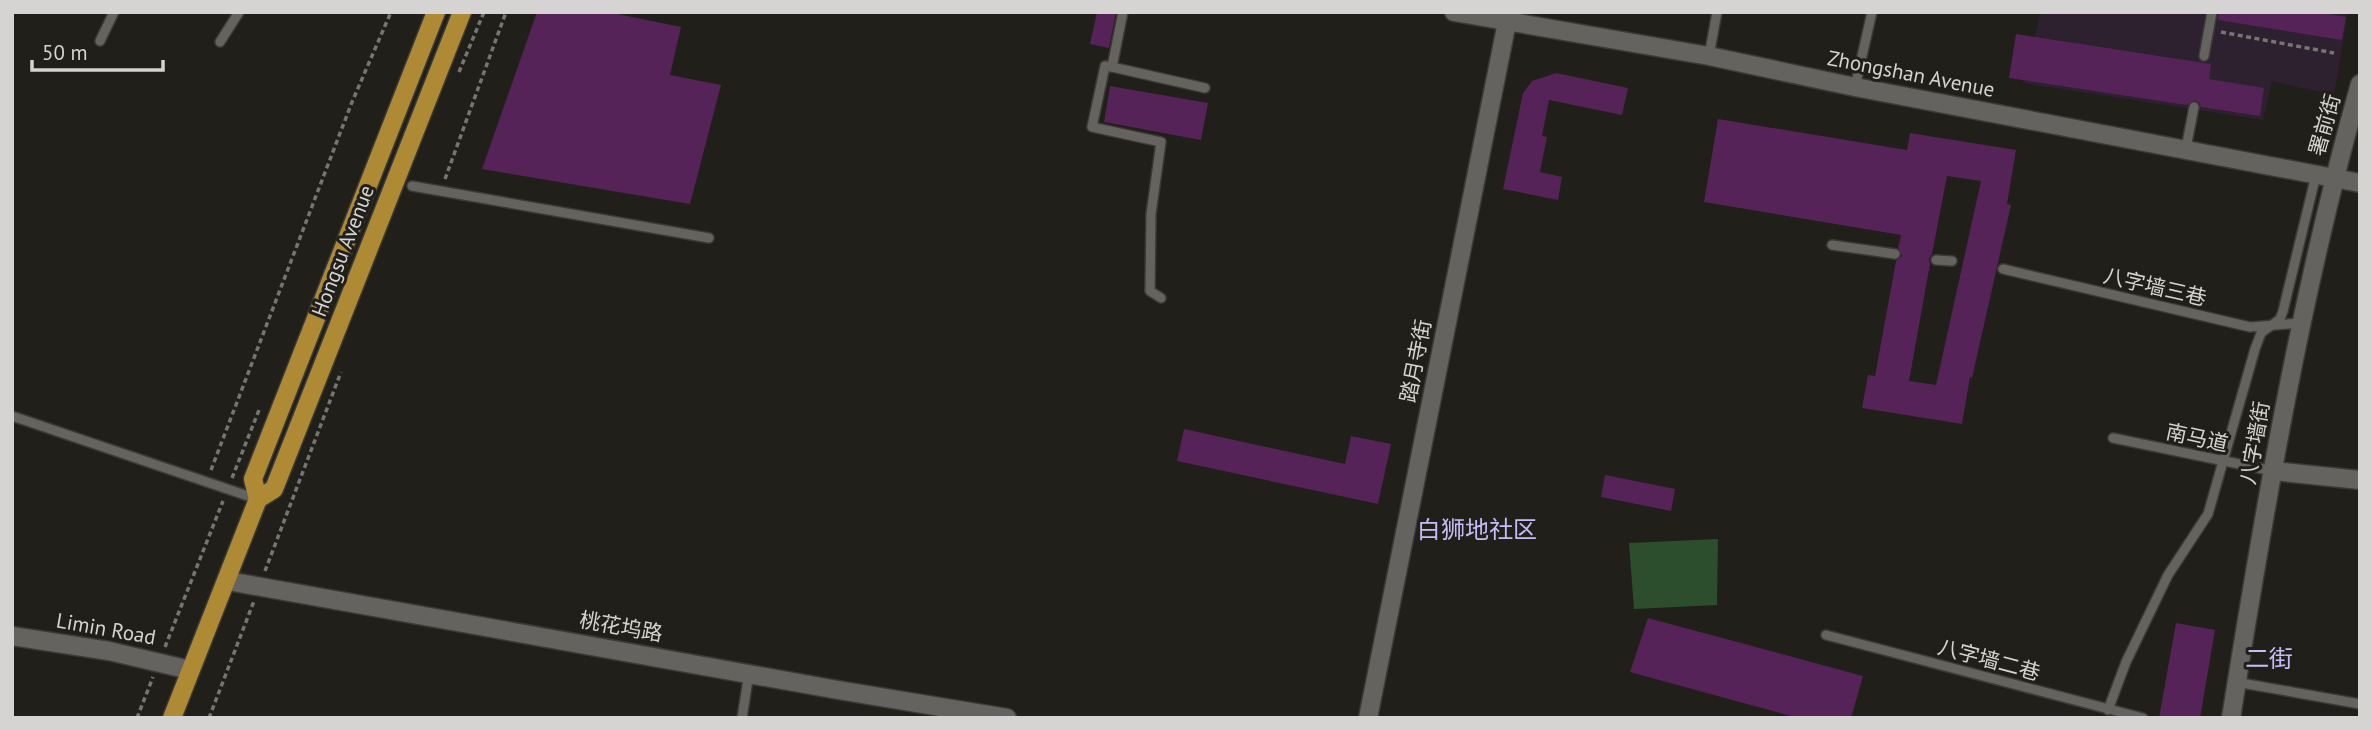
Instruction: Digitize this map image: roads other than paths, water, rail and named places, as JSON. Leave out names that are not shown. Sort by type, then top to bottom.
[{"type":"main road","name":"Hongsu Avenue","points":[[172,718],[258,499],[253,479],[436,12]]},
{"type":"main road","name":"Hongsu Avenue","points":[[258,499],[274,489],[462,12]]},
{"type":"street","name":"Zhongshan Avenue","points":[[1454,12],[1508,17],[1855,87],[2360,183]]},
{"type":"street","name":"踏月寺街","points":[[1368,718],[1508,17]]},
{"type":"street","name":"署前街","points":[[2325,176],[2360,84]]},
{"type":"street","name":"八字墙街","points":[[2231,718],[2325,176]]},
{"type":"street","points":[[2273,471],[2360,480]]},
{"type":"street","name":"桃花坞路","points":[[228,581],[1001,717]]},
{"type":"street","name":"Limin Road","points":[[12,636],[109,651],[190,670]]},
{"type":"lane","points":[[100,41],[114,12]]},
{"type":"lane","points":[[220,42],[239,12]]},
{"type":"lane","points":[[1112,67],[1123,12]]},
{"type":"lane","points":[[1709,56],[1717,12]]},
{"type":"lane","points":[[1855,87],[1872,12]]},
{"type":"lane","points":[[2204,56],[2212,12]]},
{"type":"lane","points":[[1161,299],[1150,292],[1151,214],[1161,142],[1092,127],[1105,66],[1205,88]]},
{"type":"lane","points":[[2186,148],[2194,107]]},
{"type":"lane","points":[[2108,710],[2126,662],[2168,575],[2208,514],[2255,349],[2261,333],[2280,319],[2325,176]]},
{"type":"lane","points":[[412,186],[709,238]]},
{"type":"lane","points":[[1832,245],[1895,254]]},
{"type":"lane","points":[[1936,260],[1952,261]]},
{"type":"lane","name":"八字墙三巷","points":[[2003,269],[2250,327],[2300,323]]},
{"type":"lane","points":[[12,416],[258,499]]},
{"type":"lane","name":"南马道","points":[[2113,438],[2273,471]]},
{"type":"lane","name":"八字墙二巷","points":[[1826,635],[2143,718]]},
{"type":"lane","points":[[742,718],[749,673]]},
{"type":"lane","points":[[2236,682],[2360,704]]},
{"type":"district","name":"白狮地社区","points":[[1477,530]]},
{"type":"district","name":"二街","points":[[2269,659]]}]
